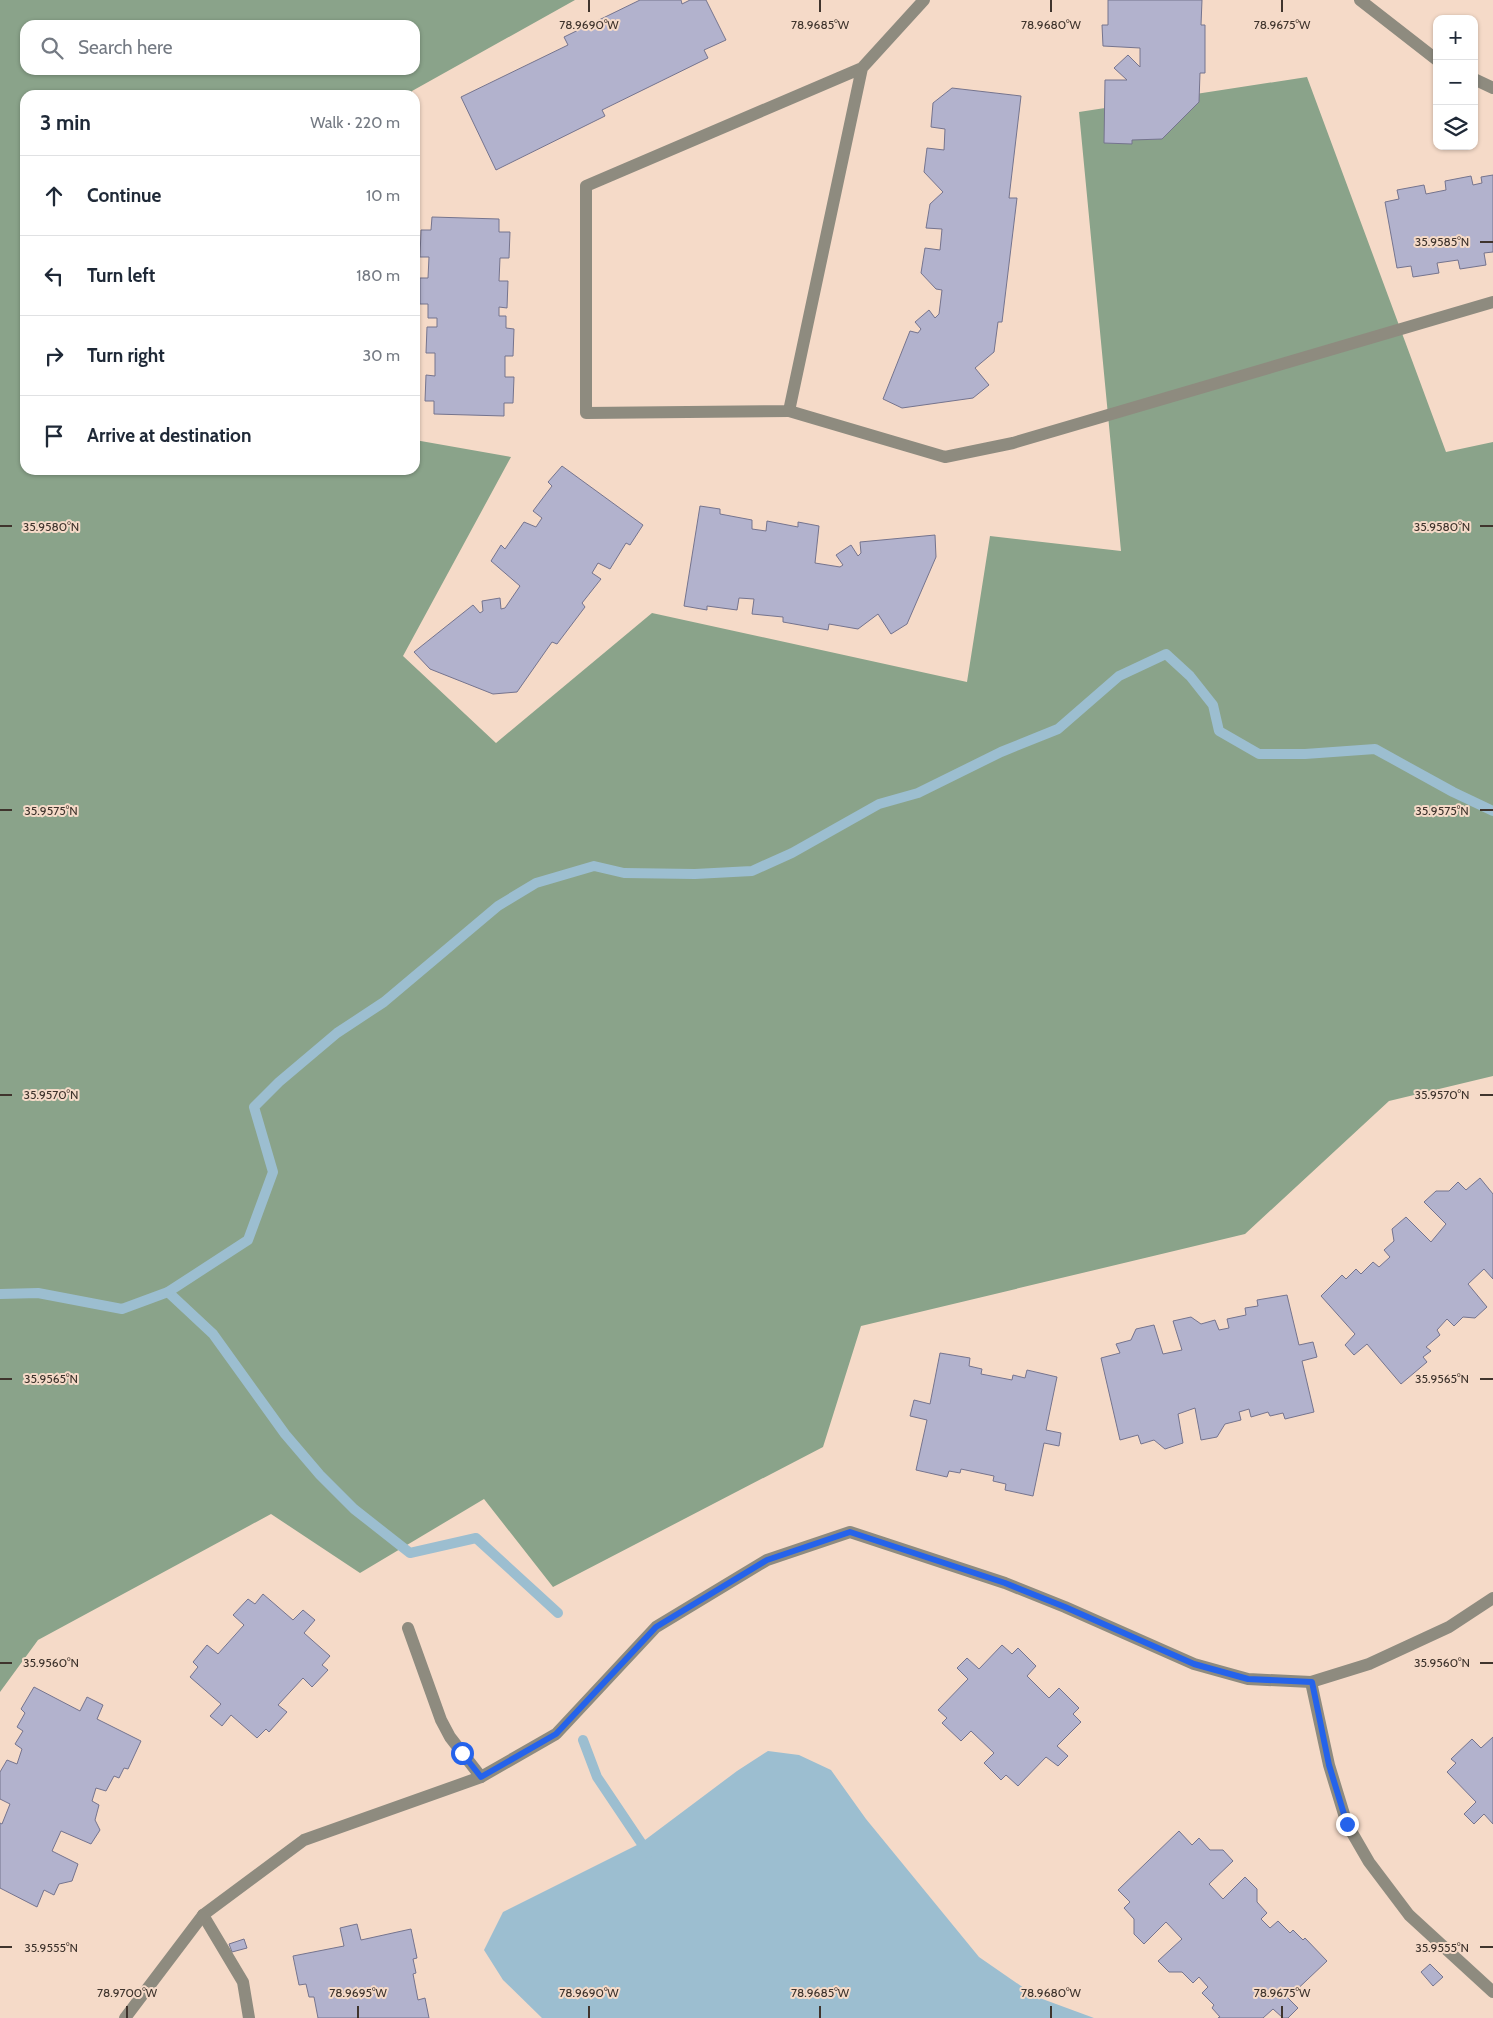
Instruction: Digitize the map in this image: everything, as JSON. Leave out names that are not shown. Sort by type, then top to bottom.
[{"type":"street","points":[[924,0],[862,68],[586,186],[586,413],[789,411],[944,457],[1013,443],[1493,302]]},
{"type":"street","points":[[1360,0],[1433,57]]},
{"type":"street","points":[[789,411],[862,68]]},
{"type":"street","points":[[1478,81],[1493,88]]},
{"type":"street","points":[[125,2018],[203,1915],[304,1840],[481,1777],[556,1734],[656,1627],[767,1560],[850,1532],[1005,1583],[1083,1614],[1194,1664],[1248,1679],[1312,1682],[1369,1664],[1449,1627],[1493,1598]]},
{"type":"street","points":[[408,1628],[441,1720],[450,1737],[481,1777]]},
{"type":"street","points":[[1312,1682],[1329,1765],[1347,1824],[1369,1862],[1410,1915],[1493,1992]]},
{"type":"street","points":[[203,1915],[243,1982],[249,2018]]},
{"type":"green space","points":[[0,0],[575,0],[414,90],[20,90],[20,475],[420,475],[420,441],[511,457],[403,656],[496,743],[652,613],[967,682],[990,536],[1121,551],[1079,112],[1307,77],[1446,452],[1493,442],[1493,1076],[1389,1101],[1245,1234],[861,1326],[823,1447],[553,1587],[484,1499],[360,1573],[271,1514],[38,1640],[0,1692]]},
{"type":"water","points":[[768,1751],[799,1755],[831,1770],[866,1819],[979,1957],[1037,1997],[1094,2018],[542,2018],[503,1980],[484,1950],[503,1912],[641,1843],[737,1771]]},
{"type":"building","points":[[640,0],[681,0],[682,4],[690,0],[706,0],[726,40],[704,50],[708,58],[602,110],[605,116],[496,170],[461,97],[568,45],[564,37]]},
{"type":"building","points":[[1108,0],[1202,0],[1201,25],[1205,25],[1205,73],[1200,73],[1199,102],[1162,139],[1132,140],[1132,144],[1104,143],[1105,80],[1127,80],[1114,68],[1128,55],[1140,67],[1140,48],[1103,46],[1102,25],[1108,25]]},
{"type":"building","points":[[952,88],[1021,96],[1009,198],[1017,198],[1002,322],[998,322],[994,352],[975,368],[989,385],[973,398],[902,408],[883,399],[910,331],[918,333],[921,329],[915,322],[929,310],[935,318],[939,314],[942,290],[936,289],[921,273],[925,248],[940,250],[942,229],[926,228],[930,204],[943,192],[924,172],[927,148],[944,150],[945,129],[931,127],[933,103]]},
{"type":"building","points":[[1493,175],[1493,252],[1484,253],[1486,265],[1460,269],[1458,260],[1437,263],[1439,273],[1413,277],[1411,266],[1397,268],[1385,202],[1399,199],[1397,190],[1424,185],[1426,194],[1446,190],[1445,181],[1471,176],[1473,185],[1482,183],[1481,177]]},
{"type":"building","points":[[432,217],[499,219],[499,232],[510,232],[509,258],[500,258],[499,281],[508,281],[507,308],[499,307],[499,316],[506,316],[506,328],[514,329],[513,356],[505,356],[505,377],[514,377],[513,403],[504,403],[504,416],[434,414],[434,401],[425,401],[426,375],[435,376],[435,353],[426,353],[427,327],[437,327],[437,318],[428,318],[428,304],[420,304],[420,278],[428,278],[429,257],[420,257],[421,230],[431,230]]},
{"type":"building","points":[[562,466],[643,525],[630,545],[626,543],[610,569],[598,563],[592,573],[601,579],[582,603],[585,607],[557,644],[552,642],[517,692],[493,694],[430,669],[414,652],[473,605],[480,613],[483,611],[482,601],[500,598],[501,609],[505,608],[520,586],[491,561],[501,545],[505,549],[524,522],[536,527],[542,518],[533,511],[552,486],[548,482]]},
{"type":"building","points":[[700,506],[720,509],[720,514],[752,520],[752,529],[766,531],[767,521],[798,527],[798,522],[819,526],[815,563],[840,567],[843,565],[836,555],[851,545],[858,556],[861,553],[860,542],[935,535],[936,557],[907,624],[891,634],[878,614],[858,629],[829,624],[828,630],[783,622],[783,617],[752,614],[754,599],[739,598],[737,610],[707,606],[707,610],[684,606]]},
{"type":"building","points":[[1480,1178],[1493,1194],[1493,1279],[1484,1269],[1468,1284],[1487,1307],[1475,1318],[1463,1317],[1454,1326],[1447,1319],[1437,1330],[1440,1335],[1426,1347],[1431,1351],[1423,1357],[1427,1362],[1401,1384],[1367,1344],[1354,1355],[1345,1345],[1355,1334],[1321,1296],[1342,1275],[1346,1279],[1356,1269],[1361,1274],[1373,1262],[1379,1267],[1390,1257],[1384,1250],[1394,1241],[1392,1229],[1406,1217],[1431,1242],[1446,1224],[1424,1202],[1436,1191],[1449,1191],[1458,1182],[1466,1190]]},
{"type":"building","points":[[1287,1295],[1299,1345],[1313,1342],[1317,1357],[1302,1361],[1314,1412],[1285,1419],[1283,1413],[1270,1416],[1268,1412],[1251,1417],[1249,1409],[1239,1412],[1241,1420],[1225,1424],[1217,1437],[1201,1440],[1195,1408],[1178,1414],[1183,1443],[1165,1449],[1154,1440],[1141,1444],[1138,1435],[1120,1440],[1101,1358],[1120,1353],[1116,1344],[1131,1340],[1136,1329],[1154,1325],[1163,1354],[1182,1350],[1173,1321],[1191,1317],[1201,1324],[1215,1320],[1219,1330],[1229,1328],[1227,1319],[1246,1315],[1245,1308],[1258,1306],[1257,1300]]},
{"type":"building","points":[[940,1353],[970,1358],[969,1366],[982,1369],[981,1374],[1012,1380],[1013,1375],[1025,1378],[1027,1370],[1057,1377],[1046,1430],[1061,1433],[1059,1446],[1044,1443],[1033,1496],[1005,1490],[1006,1484],[993,1481],[994,1476],[961,1469],[960,1473],[949,1471],[947,1477],[916,1470],[927,1420],[910,1416],[914,1400],[930,1404]]},
{"type":"building","points":[[263,1594],[293,1620],[303,1610],[315,1620],[304,1633],[330,1656],[322,1665],[328,1670],[312,1687],[303,1678],[278,1705],[287,1712],[269,1732],[266,1729],[257,1738],[231,1715],[222,1726],[210,1716],[221,1704],[190,1677],[198,1667],[193,1662],[207,1645],[218,1654],[244,1625],[233,1615],[248,1599],[255,1604]]},
{"type":"building","points":[[1002,1645],[1012,1654],[1018,1648],[1036,1666],[1027,1676],[1049,1698],[1059,1688],[1079,1708],[1073,1714],[1081,1722],[1057,1746],[1068,1756],[1058,1766],[1046,1757],[1018,1786],[1006,1775],[1001,1780],[984,1763],[994,1753],[971,1731],[961,1741],[942,1723],[947,1718],[938,1710],[968,1679],[957,1668],[967,1658],[979,1669]]},
{"type":"building","points":[[34,1687],[80,1711],[87,1697],[103,1705],[97,1719],[141,1741],[128,1769],[124,1768],[119,1778],[114,1776],[106,1791],[96,1788],[92,1801],[99,1805],[95,1820],[100,1830],[91,1844],[61,1831],[52,1851],[78,1864],[72,1881],[59,1884],[54,1895],[44,1890],[37,1907],[0,1888],[0,1823],[2,1824],[10,1804],[0,1799],[0,1772],[7,1760],[17,1764],[22,1749],[15,1744],[23,1731],[17,1727],[25,1713],[21,1709]]},
{"type":"building","points":[[1493,1737],[1493,1824],[1484,1814],[1474,1824],[1464,1814],[1476,1802],[1447,1772],[1456,1763],[1451,1759],[1472,1739],[1481,1748]]},
{"type":"building","points":[[1179,1831],[1192,1845],[1199,1838],[1210,1850],[1223,1850],[1233,1861],[1209,1884],[1223,1899],[1245,1877],[1257,1889],[1257,1902],[1267,1913],[1261,1919],[1270,1928],[1278,1921],[1290,1933],[1293,1930],[1303,1940],[1305,1938],[1327,1961],[1288,1998],[1298,2008],[1288,2018],[1283,2018],[1273,2009],[1263,2018],[1218,2018],[1220,2017],[1212,2008],[1214,2005],[1202,1993],[1208,1987],[1199,1977],[1193,1983],[1182,1972],[1169,1972],[1158,1961],[1182,1939],[1166,1922],[1144,1944],[1134,1934],[1134,1919],[1124,1908],[1130,1902],[1118,1890]]},
{"type":"building","points":[[357,1924],[361,1940],[411,1929],[417,1958],[413,1959],[416,1973],[413,1974],[418,2000],[425,1998],[429,2018],[318,2018],[314,1997],[309,1997],[306,1984],[299,1985],[293,1956],[344,1946],[340,1928]]},
{"type":"building","points":[[244,1939],[247,1948],[232,1952],[229,1944]]},
{"type":"building","points":[[1430,1964],[1443,1977],[1433,1986],[1421,1972]]},
{"type":"waterway","points":[[0,1294],[38,1293],[122,1309],[168,1292],[248,1240],[273,1172],[254,1107],[279,1082],[337,1033],[384,1002],[498,906],[536,883],[594,866],[624,873],[695,874],[752,871],[792,853],[879,804],[918,793],[1001,752],[1058,729],[1119,676],[1166,654],[1190,676],[1213,705],[1219,731],[1259,754],[1305,754],[1375,749],[1453,792],[1493,811]]},
{"type":"waterway","points":[[168,1292],[213,1334],[285,1434],[320,1475],[354,1509],[410,1553],[476,1538],[558,1613]]},
{"type":"waterway","points":[[583,1740],[597,1777],[648,1853]]},
{"type":"route","points":[[462,1753],[481,1777],[556,1734],[656,1627],[767,1560],[850,1532],[1005,1583],[1065,1607],[1194,1664],[1248,1679],[1312,1682],[1329,1765],[1347,1824]]}]
